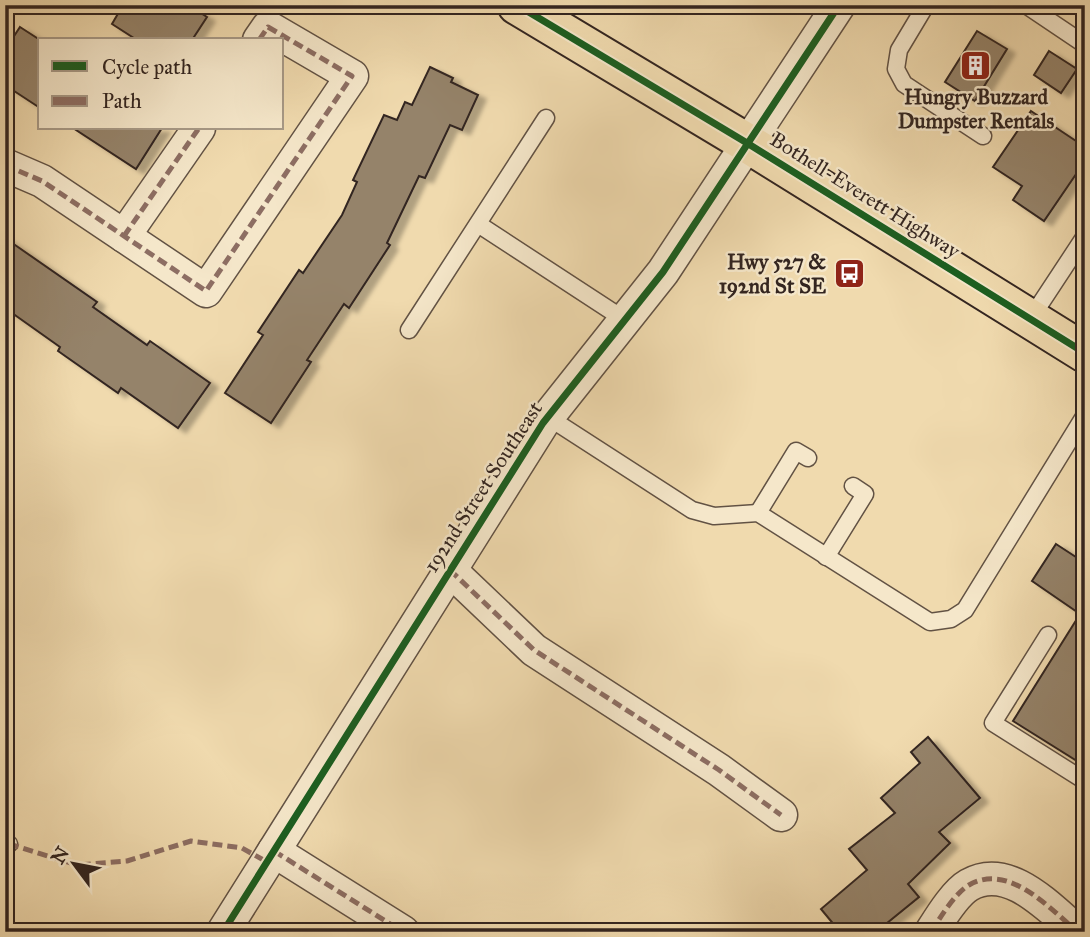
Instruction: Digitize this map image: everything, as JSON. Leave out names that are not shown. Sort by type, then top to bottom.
[{"type":"main road","name":"Bothell-Everett Highway","points":[[517,5],[747,143],[1085,353]]},
{"type":"street","name":"192nd Street Southeast","points":[[223,932],[548,417],[663,272],[839,5]]},
{"type":"street","points":[[5,165],[42,181],[206,291],[352,76],[268,27],[260,38]]},
{"type":"street","points":[[124,236],[198,130]]},
{"type":"street","points":[[450,570],[534,650],[719,770],[781,815]]},
{"type":"street","points":[[274,851],[403,932]]},
{"type":"street","points":[[931,932],[944,912],[968,885],[991,877],[1017,884],[1078,932]]},
{"type":"lane","points":[[926,5],[899,50],[896,69],[904,84],[983,135]]},
{"type":"lane","points":[[1026,5],[1081,42]]},
{"type":"lane","points":[[409,330],[546,118]]},
{"type":"lane","points":[[478,225],[625,320]]},
{"type":"lane","points":[[1031,318],[1082,246]]},
{"type":"lane","points":[[548,417],[692,510],[714,516],[758,513],[930,622],[951,619],[965,610],[1085,415]]},
{"type":"lane","points":[[758,513],[796,451],[808,458]]},
{"type":"lane","points":[[826,557],[865,494],[853,486]]},
{"type":"lane","points":[[1048,635],[993,723],[1085,782]]},
{"type":"building","points":[[123,5],[188,5],[207,17],[193,38],[134,38],[112,24]]},
{"type":"building","points":[[20,27],[38,39],[38,107],[5,85],[5,50]]},
{"type":"building","name":"Hungry Buzzard Dumpster Rentals","points":[[977,31],[1007,49],[975,101],[945,82]]},
{"type":"building","points":[[1049,51],[1077,69],[1061,93],[1034,75]]},
{"type":"building","points":[[430,67],[453,78],[451,82],[478,95],[462,130],[450,125],[425,178],[419,176],[387,243],[390,245],[349,308],[344,304],[307,360],[311,362],[271,423],[225,393],[263,335],[258,332],[299,270],[303,273],[342,215],[357,182],[353,180],[384,115],[397,120],[405,102],[412,105]]},
{"type":"building","points":[[1031,111],[1085,147],[1085,161],[1044,221],[1013,200],[1022,186],[993,167]]},
{"type":"building","points":[[76,130],[161,130],[136,169]]},
{"type":"building","points":[[5,238],[97,302],[93,307],[147,345],[150,341],[210,383],[178,428],[121,388],[118,393],[58,351],[60,347],[5,308]]},
{"type":"building","points":[[1056,544],[1085,563],[1085,766],[1013,721],[1080,614],[1032,581]]},
{"type":"building","points":[[928,737],[980,798],[939,832],[950,843],[908,884],[919,897],[876,932],[840,932],[821,909],[867,870],[849,849],[895,813],[881,798],[920,763],[911,752]]},
{"type":"marked path","points":[[5,165],[42,181],[206,291],[352,76],[268,27],[260,38]]},
{"type":"marked path","points":[[124,236],[198,130]]},
{"type":"marked path","points":[[450,570],[534,650],[719,770],[781,815]]},
{"type":"marked path","points":[[9,844],[77,865],[127,861],[191,841],[242,848],[267,862]]},
{"type":"marked path","points":[[274,851],[403,932]]},
{"type":"marked path","points":[[931,932],[958,894],[969,885],[984,879],[999,879],[1028,891],[1078,932]]},
{"type":"cycle path","points":[[517,5],[747,143],[1085,353]]},
{"type":"cycle path","points":[[223,932],[543,423],[663,272],[839,5]]},
{"type":"place","name":"Hungry Buzzard Dumpster Rentals","points":[[976,65]]},
{"type":"place","name":"Hwy 527 & 192nd St SE","points":[[849,274]]}]
